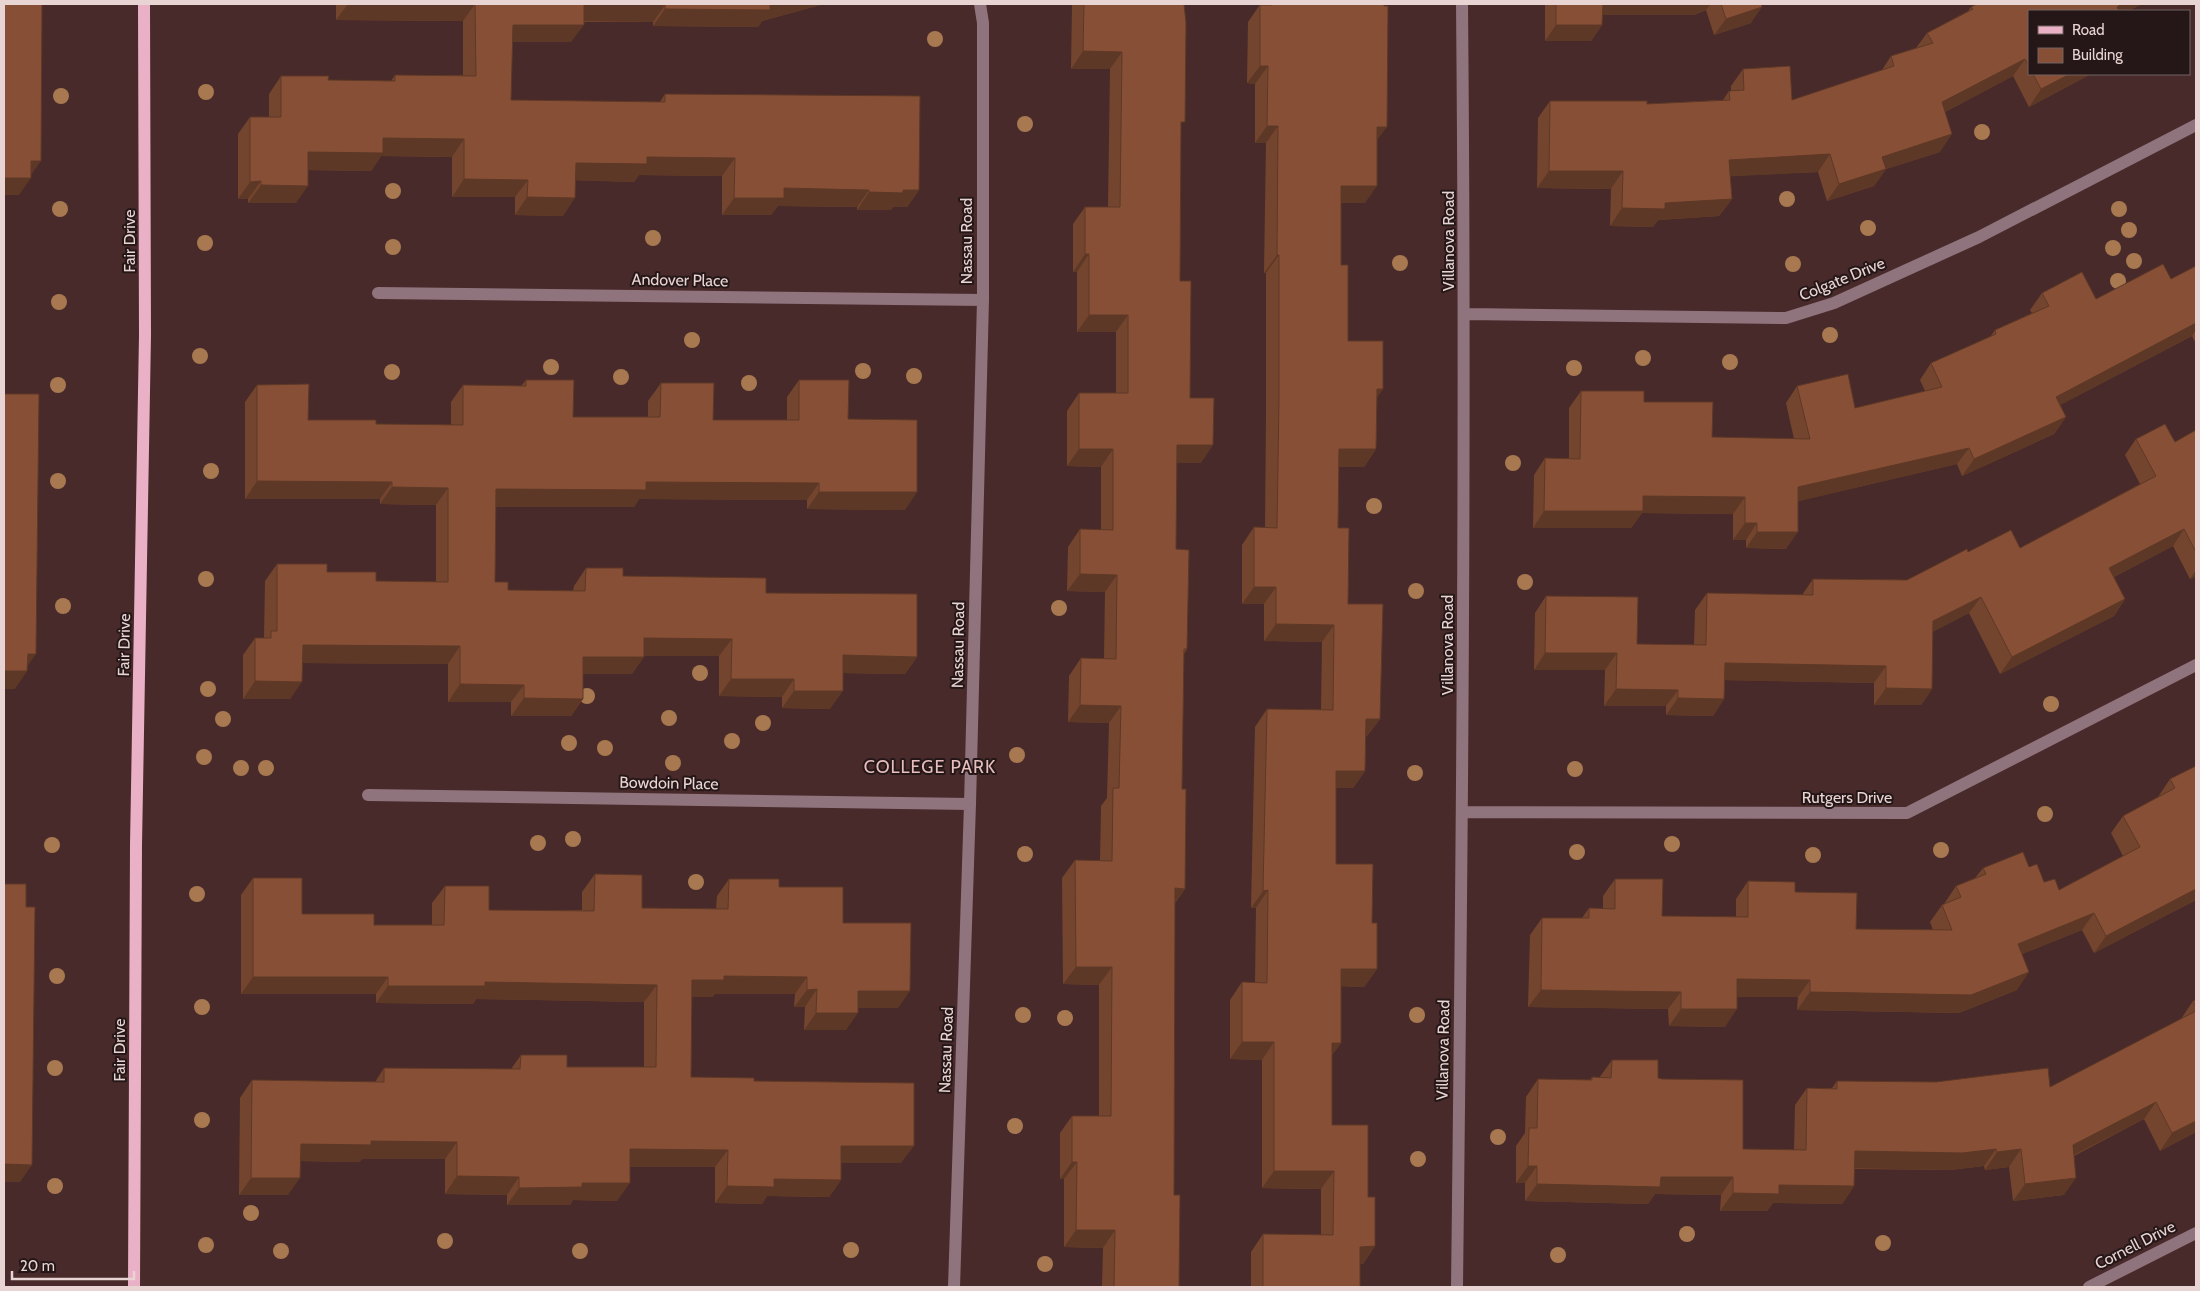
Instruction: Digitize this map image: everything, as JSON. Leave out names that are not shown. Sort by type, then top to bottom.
[{"type":"main road","name":"Fair Drive","points":[[134,1287],[136,845],[145,335],[144,4]]},
{"type":"street","name":"Nassau Road","points":[[954,1287],[970,804],[983,300],[983,24],[980,4]]},
{"type":"street","name":"Villanova Road","points":[[1457,1287],[1465,314],[1462,4]]},
{"type":"street","name":"Colgate Drive","points":[[1465,314],[1786,318],[1834,303],[1979,238],[2196,125]]},
{"type":"street","name":"Andover Place","points":[[378,293],[983,300]]},
{"type":"street","name":"Rutgers Drive","points":[[1462,812],[1906,813],[2196,666]]},
{"type":"street","name":"Bowdoin Place","points":[[368,794],[970,804]]},
{"type":"street","name":"Cornell Drive","points":[[2089,1287],[2196,1233]]},
{"type":"building","points":[[4,4],[42,4],[41,161],[31,161],[31,178],[4,178]]},
{"type":"building","points":[[475,4],[584,4],[584,25],[513,25],[511,100],[665,102],[665,94],[920,96],[919,190],[903,190],[903,193],[869,192],[869,190],[784,188],[784,198],[734,198],[735,158],[647,157],[647,164],[576,163],[575,198],[527,197],[528,180],[464,179],[464,139],[383,138],[383,153],[308,152],[308,186],[261,185],[261,181],[250,182],[250,117],[281,117],[281,76],[329,76],[328,80],[395,81],[395,75],[476,76]]},
{"type":"building","points":[[584,4],[770,4],[770,10],[665,9],[665,5]]},
{"type":"building","points":[[1084,4],[1184,4],[1186,23],[1185,122],[1181,122],[1180,281],[1191,281],[1190,398],[1214,398],[1213,445],[1177,445],[1176,549],[1189,550],[1187,649],[1184,649],[1182,789],[1186,789],[1185,889],[1175,888],[1174,1195],[1180,1195],[1179,1287],[1114,1287],[1115,1230],[1076,1230],[1077,1162],[1072,1162],[1072,1116],[1111,1116],[1112,967],[1076,967],[1075,860],[1112,861],[1113,788],[1119,788],[1121,706],[1080,705],[1081,658],[1116,659],[1117,575],[1080,574],[1080,529],[1113,530],[1113,449],[1079,449],[1079,393],[1128,393],[1128,315],[1089,315],[1089,254],[1085,254],[1085,207],[1120,207],[1122,52],[1083,51]]},
{"type":"building","points":[[1384,4],[1384,6],[1388,6],[1387,127],[1377,127],[1377,186],[1341,186],[1341,265],[1348,265],[1348,341],[1383,341],[1383,389],[1377,389],[1376,449],[1339,449],[1338,528],[1349,528],[1348,604],[1383,604],[1380,719],[1366,719],[1365,771],[1336,771],[1336,864],[1373,864],[1372,923],[1377,923],[1377,969],[1341,969],[1341,1043],[1332,1043],[1332,1125],[1368,1125],[1368,1197],[1375,1197],[1375,1246],[1360,1247],[1360,1287],[1263,1287],[1263,1234],[1333,1235],[1334,1171],[1274,1171],[1274,1042],[1242,1042],[1242,982],[1267,983],[1268,890],[1263,891],[1267,709],[1333,710],[1334,625],[1276,624],[1276,587],[1254,587],[1254,527],[1277,528],[1279,399],[1278,126],[1267,126],[1268,66],[1260,66],[1260,5]]},
{"type":"building","points":[[1556,4],[1603,4],[1602,25],[1556,25]]},
{"type":"building","points":[[1721,4],[1761,4],[1762,7],[1726,19]]},
{"type":"building","points":[[1977,4],[2122,4],[2117,7],[2118,10],[2028,10],[2028,64],[2025,59],[1942,102],[1952,134],[1882,157],[1886,169],[1839,184],[1830,154],[1729,160],[1732,199],[1665,203],[1665,209],[1622,208],[1623,171],[1549,171],[1550,101],[1647,101],[1647,104],[1730,100],[1729,91],[1744,90],[1743,69],[1790,66],[1792,100],[1894,66],[1891,56],[1933,43],[1927,33],[1973,9],[1971,7]]},
{"type":"building","points":[[2034,75],[2068,75],[2041,89]]},
{"type":"building","points":[[2163,264],[2171,279],[2196,266],[2196,323],[2056,397],[2066,417],[1974,459],[1969,448],[1798,487],[1798,532],[1757,532],[1757,523],[1745,523],[1745,497],[1643,496],[1643,511],[1544,511],[1545,458],[1580,459],[1581,391],[1644,391],[1644,402],[1713,402],[1712,437],[1810,439],[1797,386],[1848,374],[1855,408],[1942,387],[1931,363],[1996,334],[1995,330],[2049,306],[2042,293],[2082,272],[2096,299]]},
{"type":"building","points":[[526,380],[574,380],[573,417],[660,417],[661,383],[714,383],[713,420],[799,420],[799,380],[849,380],[848,419],[917,420],[917,492],[819,492],[819,483],[646,482],[646,490],[496,489],[495,582],[508,582],[508,590],[585,591],[586,568],[623,568],[623,576],[766,578],[766,593],[917,594],[917,657],[843,655],[843,691],[794,691],[794,679],[731,679],[732,639],[644,638],[644,657],[583,657],[583,699],[524,698],[524,685],[460,684],[460,646],[303,645],[302,682],[255,681],[255,638],[271,638],[271,631],[277,631],[277,564],[327,564],[327,572],[376,572],[376,581],[448,582],[448,488],[392,487],[392,482],[257,481],[257,385],[309,384],[308,420],[376,420],[376,424],[463,425],[463,385],[526,386]]},
{"type":"building","points":[[4,394],[39,394],[36,654],[28,654],[27,671],[4,671]]},
{"type":"building","points":[[2165,424],[2175,442],[2196,430],[2196,552],[2184,529],[2109,568],[2125,599],[2012,657],[1981,597],[1933,621],[1932,689],[1886,688],[1886,666],[1725,663],[1724,699],[1678,698],[1678,690],[1616,689],[1617,653],[1545,653],[1546,596],[1638,597],[1637,644],[1706,645],[1707,593],[1813,595],[1813,579],[1907,580],[1967,549],[1968,552],[2011,530],[2020,548],[2156,476],[2136,439]]},
{"type":"building","points":[[2196,766],[2196,889],[2106,936],[2094,913],[2018,944],[2029,972],[1971,995],[1810,992],[1810,980],[1737,979],[1737,1009],[1681,1009],[1681,992],[1541,990],[1542,918],[1589,918],[1589,908],[1615,909],[1615,879],[1663,879],[1662,916],[1748,917],[1748,881],[1795,882],[1795,892],[1857,893],[1856,929],[1952,930],[1942,905],[1961,897],[1956,886],[1986,874],[1983,868],[2023,852],[2029,867],[2037,864],[2044,882],[2055,879],[2059,890],[2140,847],[2123,816],[2175,788],[2170,779]]},
{"type":"building","points":[[595,874],[642,875],[642,908],[728,909],[729,879],[779,879],[779,887],[843,887],[843,923],[911,923],[910,991],[858,991],[858,1013],[816,1013],[817,989],[807,990],[807,977],[724,976],[724,980],[692,980],[691,1077],[754,1078],[754,1081],[914,1083],[914,1146],[841,1146],[841,1180],[774,1179],[774,1187],[727,1186],[728,1150],[630,1149],[630,1183],[582,1183],[582,1187],[519,1188],[519,1177],[457,1176],[457,1142],[371,1141],[371,1145],[301,1144],[300,1178],[251,1178],[252,1080],[384,1082],[384,1068],[520,1069],[521,1055],[567,1055],[567,1067],[656,1067],[657,985],[485,982],[485,986],[388,986],[388,977],[253,977],[253,878],[302,878],[302,914],[374,914],[374,925],[444,925],[445,886],[489,886],[489,910],[594,911]]},
{"type":"building","points":[[4,884],[26,884],[26,907],[35,907],[32,1165],[4,1164]]},
{"type":"building","points":[[2196,1011],[2196,1121],[2172,1133],[2156,1102],[2073,1145],[2076,1178],[2025,1184],[2021,1149],[1997,1152],[1996,1149],[1962,1153],[1855,1151],[1854,1186],[1779,1185],[1779,1194],[1733,1193],[1733,1177],[1661,1177],[1660,1187],[1537,1184],[1537,1166],[1528,1166],[1529,1128],[1537,1128],[1538,1079],[1592,1080],[1592,1077],[1611,1078],[1612,1060],[1658,1060],[1658,1078],[1662,1079],[1743,1080],[1743,1149],[1806,1150],[1807,1088],[1837,1089],[1837,1081],[1936,1082],[2048,1068],[2050,1087]]},
{"type":"district","name":"COLLEGE PARK","points":[[930,767]]}]
